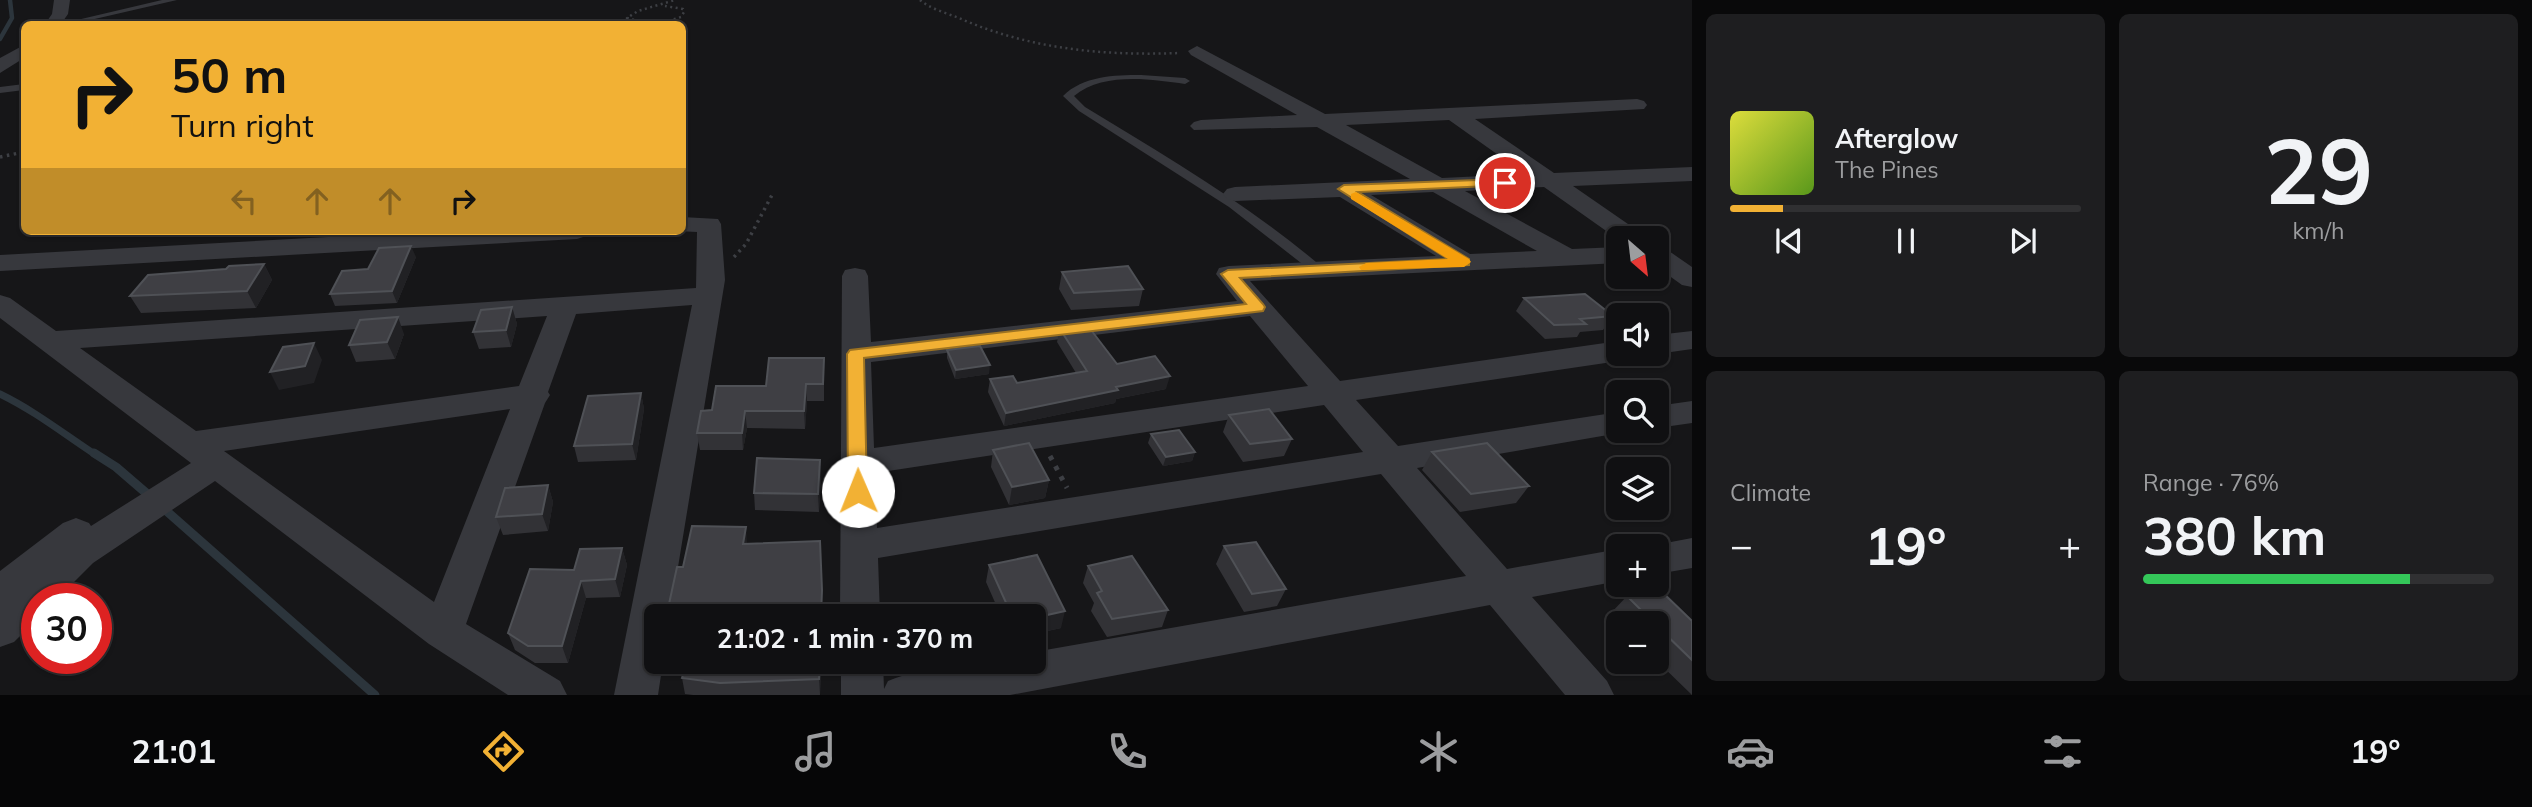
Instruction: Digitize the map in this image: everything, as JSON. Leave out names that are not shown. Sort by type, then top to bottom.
[{"type":"street","points":[[55,21],[60,14],[62,0]]},
{"type":"street","points":[[1197,51],[1566,257]]},
{"type":"street","points":[[0,67],[21,52]]},
{"type":"street","points":[[1201,126],[1637,105]]},
{"type":"street","points":[[1454,114],[1615,226]]},
{"type":"street","points":[[1235,194],[1692,174]]},
{"type":"street","points":[[1344,189],[1464,262]]},
{"type":"street","points":[[636,695],[710,288],[709,224],[686,225]]},
{"type":"street","points":[[0,263],[505,235]]},
{"type":"street","points":[[1591,695],[1228,274],[1606,255]]},
{"type":"street","points":[[1670,264],[1692,279]]},
{"type":"street","points":[[855,276],[860,604]]},
{"type":"street","points":[[48,341],[565,306],[710,288]]},
{"type":"street","points":[[0,304],[443,631],[545,695]]},
{"type":"street","points":[[443,631],[534,395],[565,306]]},
{"type":"street","points":[[855,354],[1257,307]]},
{"type":"street","points":[[1669,343],[1692,340]]},
{"type":"street","points":[[857,463],[1606,353]]},
{"type":"street","points":[[0,629],[8,594],[202,454],[534,395]]},
{"type":"street","points":[[1669,415],[1692,412]]},
{"type":"street","points":[[858,546],[1606,425]]},
{"type":"street","points":[[1669,557],[1692,553]]},
{"type":"street","points":[[902,695],[1606,567]]},
{"type":"street","points":[[862,674],[863,695]]},
{"type":"lane","points":[[78,21],[173,0]]},
{"type":"lane","points":[[1185,81],[1148,78],[1095,81],[1075,88],[1068,96],[1082,109],[1229,202],[1318,270]]},
{"type":"lane","points":[[0,90],[21,87]]},
{"type":"path","points":[[638,21],[627,18],[633,12],[664,6],[676,0]]},
{"type":"path","points":[[920,0],[977,28],[1058,47],[1139,54],[1197,51]]},
{"type":"path","points":[[664,6],[683,9],[684,12],[681,17],[668,21]]},
{"type":"path","points":[[0,157],[21,153]]},
{"type":"path","points":[[710,288],[746,244],[772,195]]},
{"type":"path","points":[[1039,436],[1079,510]]},
{"type":"building","points":[[411,246],[392,291],[330,294],[342,271],[368,269],[379,248]]},
{"type":"building","points":[[264,264],[247,291],[130,296],[148,275]]},
{"type":"building","points":[[1128,266],[1143,289],[1074,293],[1062,272]]},
{"type":"building","points":[[1585,294],[1606,310],[1606,317],[1580,319],[1586,324],[1554,325],[1524,298]]},
{"type":"building","points":[[512,307],[506,330],[473,332],[481,310]]},
{"type":"building","points":[[398,317],[387,342],[349,345],[360,320]]},
{"type":"building","points":[[1088,326],[1117,364],[1155,356],[1170,376],[1116,387],[1118,390],[1006,413],[990,379],[1013,376],[1017,383],[1087,371],[1060,329]]},
{"type":"building","points":[[314,343],[305,366],[270,372],[283,347]]},
{"type":"building","points":[[980,346],[990,365],[956,370],[947,350]]},
{"type":"building","points":[[769,358],[824,358],[823,384],[806,384],[804,411],[745,411],[742,433],[697,433],[701,411],[712,410],[716,386],[766,386]]},
{"type":"building","points":[[641,393],[632,444],[574,446],[588,396]]},
{"type":"building","points":[[1269,409],[1292,439],[1250,444],[1229,415]]},
{"type":"building","points":[[1179,430],[1195,452],[1166,457],[1151,434]]},
{"type":"building","points":[[1029,443],[1049,480],[1012,487],[993,450]]},
{"type":"building","points":[[1487,443],[1529,486],[1471,494],[1432,452]]},
{"type":"building","points":[[757,458],[820,460],[818,494],[754,493]]},
{"type":"building","points":[[548,485],[542,514],[496,517],[505,488]]},
{"type":"building","points":[[692,526],[746,527],[743,544],[820,541],[821,604],[669,604],[677,567],[683,567]]},
{"type":"building","points":[[1256,542],[1286,589],[1252,594],[1224,546]]},
{"type":"building","points":[[622,548],[615,579],[581,581],[562,646],[528,646],[508,633],[530,569],[574,570],[580,549]]},
{"type":"building","points":[[1037,555],[1065,611],[1046,615],[1046,604],[1007,604],[989,565]]},
{"type":"building","points":[[1132,556],[1168,610],[1112,619],[1097,593],[1102,591],[1088,566]]},
{"type":"building","points":[[1628,597],[1667,597],[1692,621],[1692,660],[1669,638],[1669,611],[1642,611]]},
{"type":"building","points":[[683,674],[819,674],[819,679],[720,683],[682,678]]},
{"type":"waterway","points":[[0,39],[12,18],[10,0]]},
{"type":"waterway","points":[[0,394],[37,415],[96,455]]},
{"type":"waterway","points":[[94,453],[116,467],[152,498]]},
{"type":"waterway","points":[[163,508],[375,695]]},
{"type":"slow traffic","points":[[1356,196],[1464,262],[1366,267]]},
{"type":"route","points":[[858,491],[855,354],[1257,307],[1228,274],[1464,262],[1344,189],[1505,183]]}]
